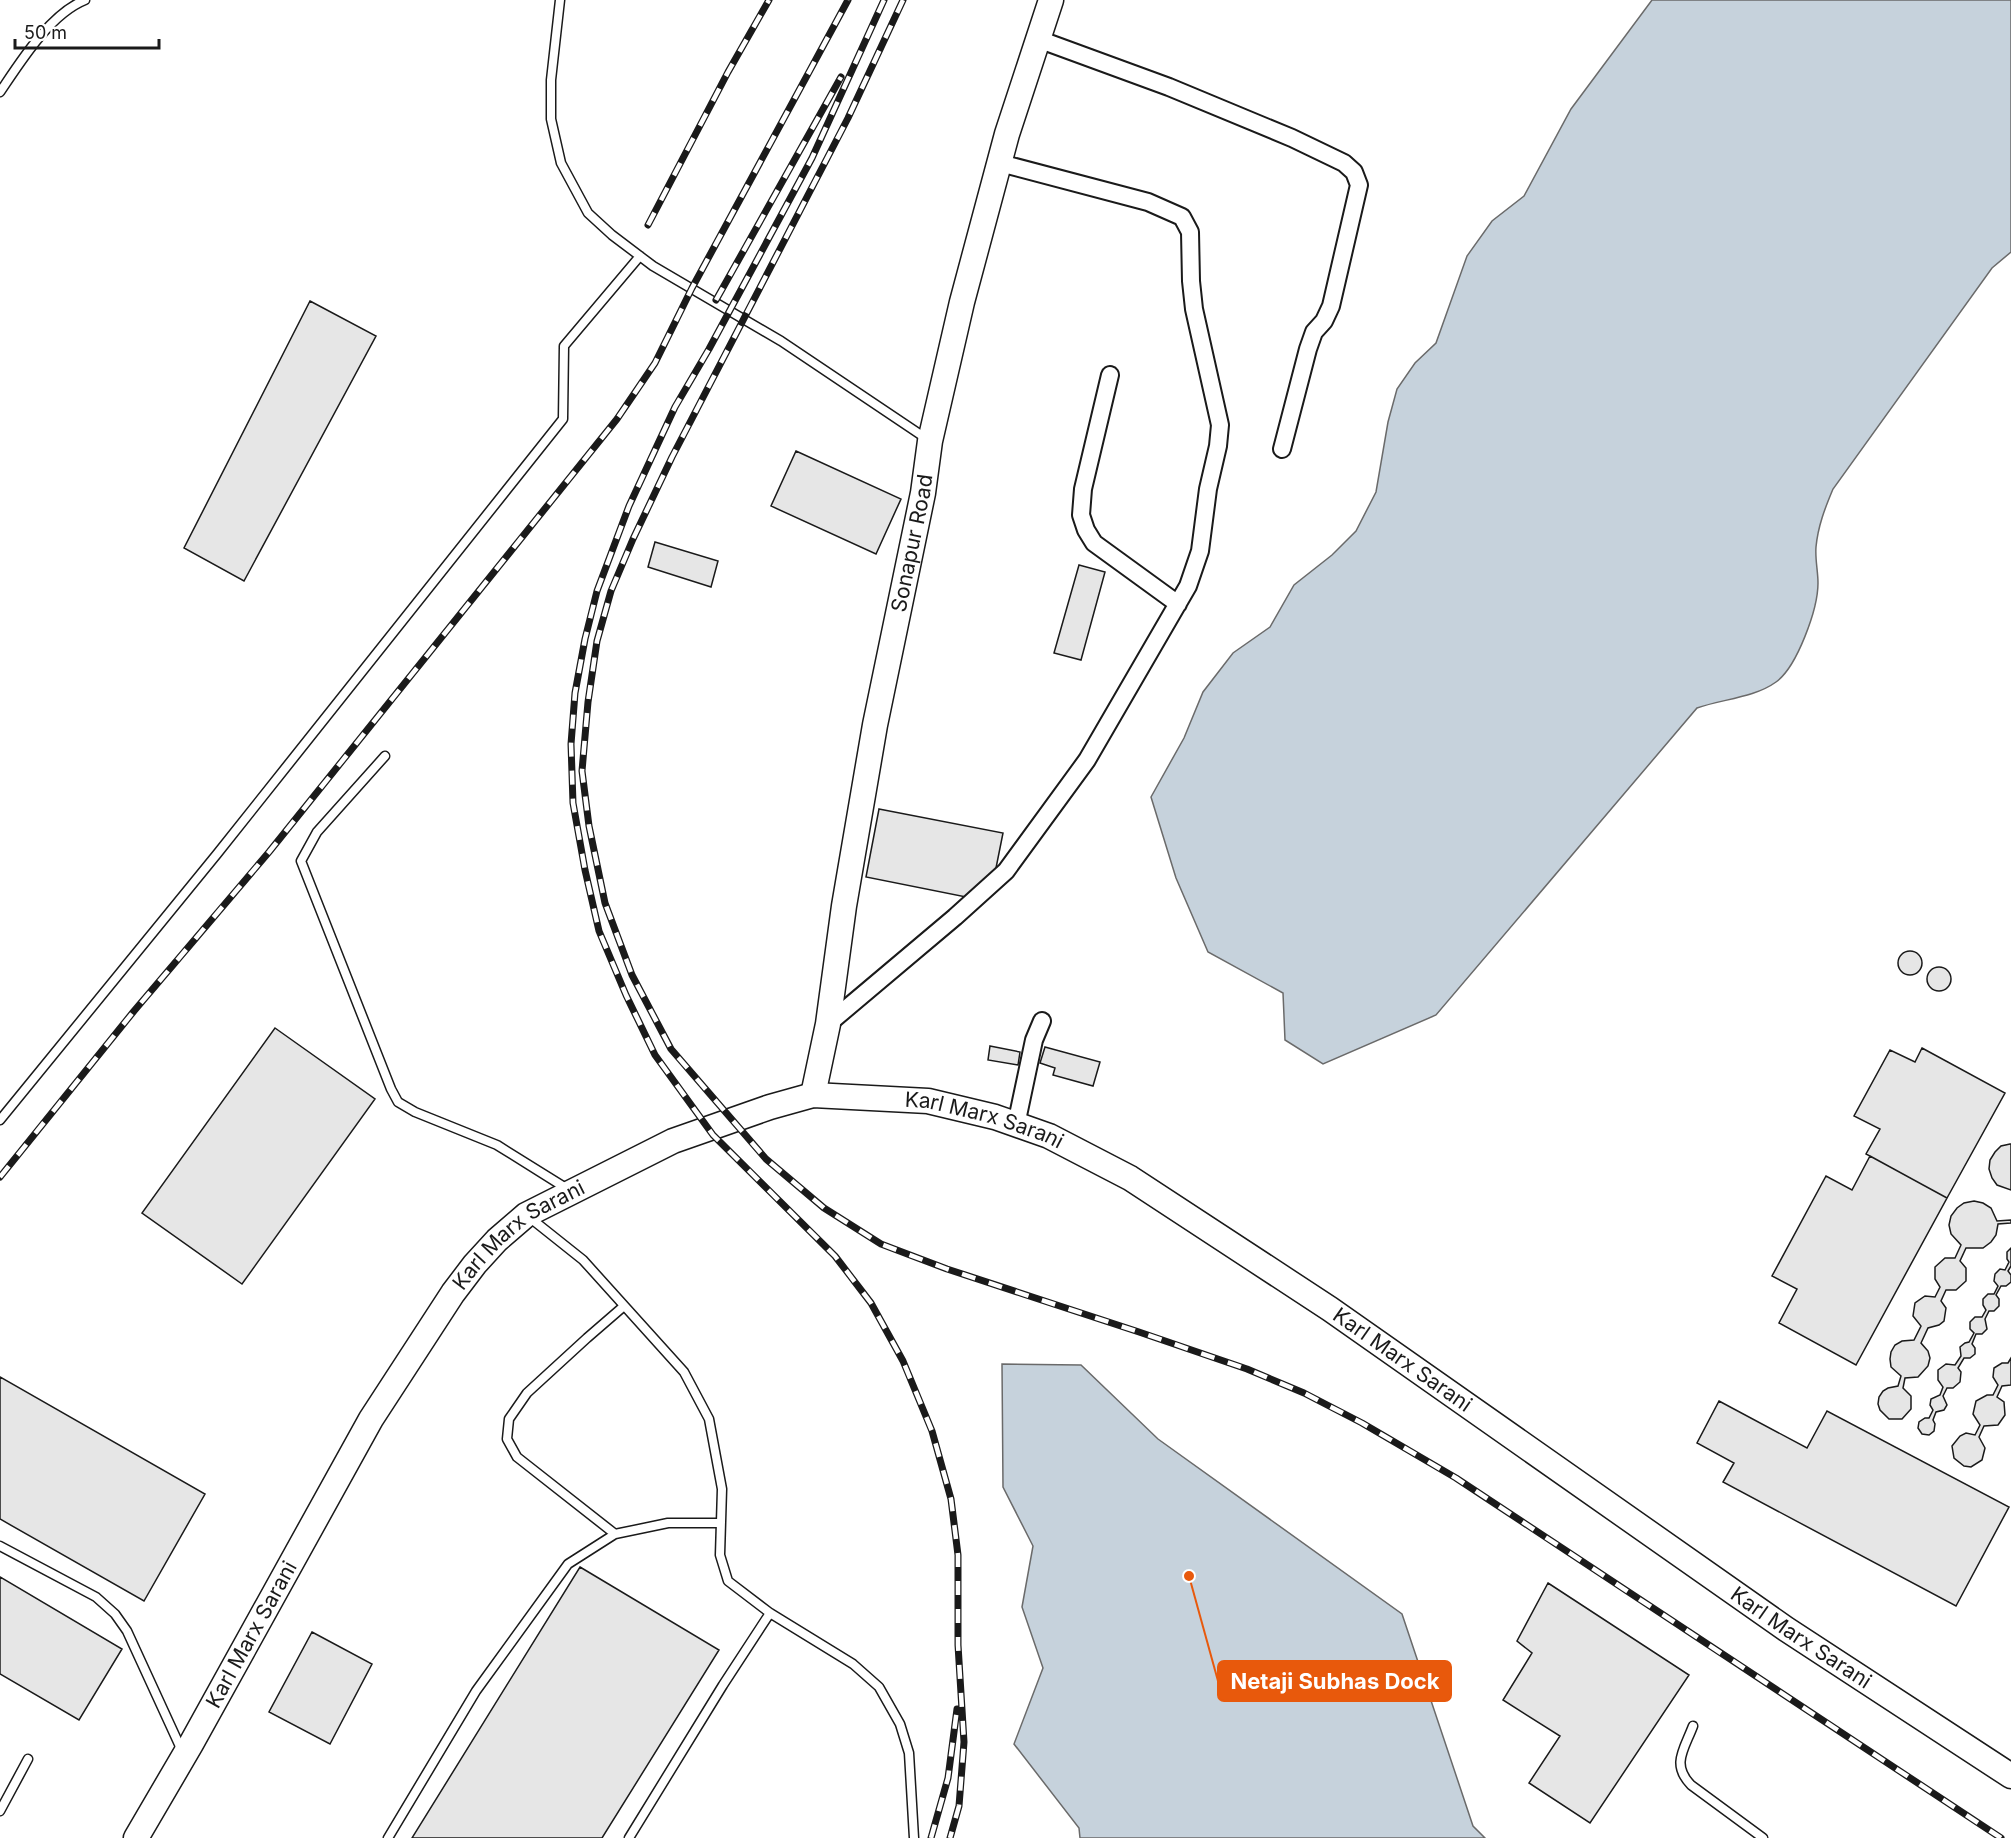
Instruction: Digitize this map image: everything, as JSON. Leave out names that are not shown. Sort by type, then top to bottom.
[{"type":"main road","name":"Sonapur Road","points":[[813,1095],[828,1024],[844,906],[875,725],[923,492],[930,441],[962,302],[999,163],[1051,0]]},
{"type":"main road","name":"Karl Marx Sarani","points":[[136,1838],[371,1419],[464,1278],[497,1240],[526,1215],[673,1142],[770,1107],[813,1095],[928,1101],[995,1118],[1049,1136],[1130,1178],[1330,1309],[1786,1629],[2011,1776]]},
{"type":"street","points":[[1038,39],[1169,87],[1281,134],[1344,163],[1354,172],[1359,185],[1331,306],[1324,321],[1314,332],[1308,349],[1282,449]]},
{"type":"street","points":[[828,1024],[1006,871],[1087,760],[1188,586],[1200,551],[1208,489],[1218,446],[1220,425],[1194,309],[1190,232],[1182,217],[1148,202],[999,163]]},
{"type":"street","points":[[1110,375],[1083,489],[1081,515],[1094,543],[1178,604]]},
{"type":"street","points":[[1016,1125],[1032,1050],[1041,1021]]},
{"type":"lane","points":[[0,92],[33,42],[75,4],[85,0]]},
{"type":"lane","points":[[560,0],[551,80],[551,119],[561,163],[588,213],[612,235],[654,266],[781,341],[930,441]]},
{"type":"lane","points":[[0,1120],[225,845],[563,419],[564,346],[640,256]]},
{"type":"lane","points":[[385,756],[317,832],[312,845],[301,861],[391,1089],[398,1102],[497,1145],[572,1192]]},
{"type":"lane","points":[[526,1215],[583,1260],[684,1372],[709,1419],[722,1489],[720,1555],[728,1581],[770,1613],[853,1664],[879,1687],[900,1724],[909,1753],[914,1838]]},
{"type":"lane","points":[[615,1534],[517,1457],[507,1439],[509,1419],[527,1393],[624,1306]]},
{"type":"lane","points":[[388,1838],[476,1691],[568,1564],[615,1534],[668,1523],[721,1522]]},
{"type":"lane","points":[[0,1546],[96,1597],[115,1614],[127,1632],[184,1756]]},
{"type":"lane","points":[[629,1838],[723,1684],[770,1613]]},
{"type":"lane","points":[[1693,1726],[1680,1762],[1682,1776],[1763,1838]]},
{"type":"lane","points":[[0,1810],[28,1758]]},
{"type":"shaded area","points":[[1652,0],[2011,0],[2011,252],[1992,268],[1833,489],[1822,517],[1817,539],[1818,583],[1814,607],[1799,651],[1784,675],[1758,692],[1697,708],[1436,1015],[1323,1064],[1285,1040],[1283,993],[1208,952],[1176,878],[1151,797],[1184,738],[1203,692],[1233,653],[1270,627],[1294,585],[1332,555],[1356,531],[1376,492],[1388,422],[1397,389],[1415,363],[1436,343],[1467,256],[1492,221],[1524,196],[1571,109]]},
{"type":"shaded area","points":[[1002,1364],[1081,1365],[1158,1439],[1402,1614],[1473,1826],[1485,1838],[1080,1838],[1079,1828],[1014,1744],[1043,1668],[1022,1607],[1033,1546],[1003,1487]]},
{"type":"building","points":[[310,301],[376,336],[244,581],[184,548]]},
{"type":"building","points":[[796,451],[901,499],[876,554],[771,506]]},
{"type":"building","points":[[655,542],[718,561],[711,587],[648,567]]},
{"type":"building","points":[[1079,565],[1105,572],[1081,660],[1054,653]]},
{"type":"building","points":[[879,809],[1003,833],[995,873],[966,897],[866,877]]},
{"type":"building","points":[[1910,951],[1915,952],[1921,958],[1921,968],[1915,974],[1910,975],[1905,974],[1899,968],[1898,963],[1899,958],[1905,952]]},
{"type":"building","points":[[1939,967],[1947,971],[1951,979],[1947,987],[1939,991],[1931,987],[1927,979],[1931,971]]},
{"type":"building","points":[[275,1028],[375,1099],[242,1284],[142,1213]]},
{"type":"building","points":[[990,1046],[1020,1052],[1018,1065],[988,1060]]},
{"type":"building","points":[[1045,1047],[1100,1062],[1093,1086],[1053,1075],[1055,1068],[1040,1063]]},
{"type":"building","points":[[1922,1048],[2005,1093],[1947,1198],[1866,1154],[1880,1129],[1854,1116],[1890,1050],[1915,1062]]},
{"type":"building","points":[[2011,1144],[2011,1190],[1997,1185],[1989,1169],[1990,1160],[1995,1152],[2001,1146]]},
{"type":"building","points":[[1870,1156],[1947,1198],[1856,1365],[1779,1323],[1797,1289],[1772,1276],[1826,1176],[1852,1190]]},
{"type":"building","points":[[1974,1201],[1991,1208],[1997,1221],[2011,1220],[2011,1223],[1998,1224],[1996,1235],[1983,1248],[1966,1248],[1960,1261],[1966,1268],[1966,1281],[1956,1290],[1946,1290],[1941,1301],[1946,1308],[1944,1321],[1928,1328],[1921,1343],[1928,1351],[1930,1358],[1928,1366],[1918,1377],[1905,1378],[1903,1388],[1911,1396],[1911,1409],[1902,1419],[1889,1419],[1880,1410],[1878,1404],[1883,1391],[1898,1386],[1901,1376],[1891,1367],[1891,1352],[1895,1345],[1902,1341],[1914,1340],[1921,1326],[1913,1316],[1915,1303],[1925,1296],[1935,1297],[1940,1287],[1935,1279],[1935,1267],[1945,1258],[1955,1258],[1961,1245],[1951,1234],[1949,1225],[1951,1216],[1964,1203]]},
{"type":"building","points":[[2011,1248],[2011,1266],[2008,1271],[2011,1275],[2011,1282],[2006,1286],[2001,1286],[1996,1295],[1999,1299],[1999,1306],[1994,1311],[1989,1311],[1985,1319],[1987,1329],[1982,1334],[1976,1334],[1972,1344],[1975,1354],[1970,1358],[1964,1358],[1958,1368],[1961,1372],[1960,1382],[1953,1388],[1947,1388],[1943,1396],[1947,1405],[1944,1410],[1936,1412],[1933,1420],[1934,1431],[1929,1435],[1922,1434],[1918,1428],[1919,1422],[1929,1418],[1933,1410],[1930,1405],[1931,1399],[1940,1395],[1943,1387],[1938,1380],[1938,1370],[1946,1364],[1955,1365],[1961,1356],[1960,1347],[1969,1342],[1974,1333],[1970,1329],[1970,1322],[1975,1317],[1982,1317],[1986,1310],[1983,1299],[1988,1294],[1994,1294],[1998,1286],[1994,1281],[1995,1274],[2000,1269],[2005,1270],[2009,1262],[2007,1252]]},
{"type":"building","points":[[2011,1358],[2011,1385],[2002,1386],[1997,1397],[2004,1402],[2005,1415],[1998,1425],[1984,1426],[1979,1437],[1985,1448],[1982,1460],[1971,1467],[1964,1466],[1954,1458],[1952,1446],[1960,1436],[1966,1433],[1975,1435],[1980,1425],[1973,1414],[1976,1401],[1987,1395],[1993,1395],[1998,1385],[1993,1377],[1994,1368],[2002,1363],[2008,1363]]},
{"type":"building","points":[[0,1377],[205,1494],[144,1601],[0,1519]]},
{"type":"building","points":[[1719,1401],[1807,1448],[1827,1411],[2009,1507],[1956,1606],[1723,1482],[1734,1463],[1697,1443]]},
{"type":"building","points":[[580,1567],[719,1650],[602,1838],[412,1838]]},
{"type":"building","points":[[0,1577],[122,1649],[79,1720],[0,1674]]},
{"type":"building","points":[[1548,1583],[1689,1675],[1590,1823],[1529,1783],[1560,1736],[1503,1700],[1532,1653],[1517,1641]]},
{"type":"building","points":[[312,1632],[372,1664],[330,1744],[269,1712]]},
{"type":"railway","points":[[648,225],[728,72],[769,0]]},
{"type":"railway","points":[[0,1177],[134,1011],[269,852],[617,419],[655,363],[692,288],[848,0]]},
{"type":"railway","points":[[884,0],[812,158],[709,349],[675,407],[629,506],[597,591],[585,639],[575,693],[571,744],[573,803],[599,931],[655,1055],[713,1135],[835,1256],[871,1303],[903,1361],[932,1431],[951,1499],[958,1555],[958,1645],[964,1742],[959,1806],[950,1838]]},
{"type":"railway","points":[[903,0],[848,118],[672,457],[611,591],[597,641],[588,702],[582,771],[589,826],[605,903],[632,975],[671,1049],[766,1159],[824,1208],[881,1244],[947,1269],[1247,1369],[1304,1393],[1362,1423],[1456,1478],[2001,1838]]},
{"type":"railway","points":[[716,300],[841,77]]},
{"type":"railway","points":[[931,1838],[948,1778],[957,1709]]},
{"type":"place","name":"Netaji Subhas Dock","points":[[1189,1576]]}]
